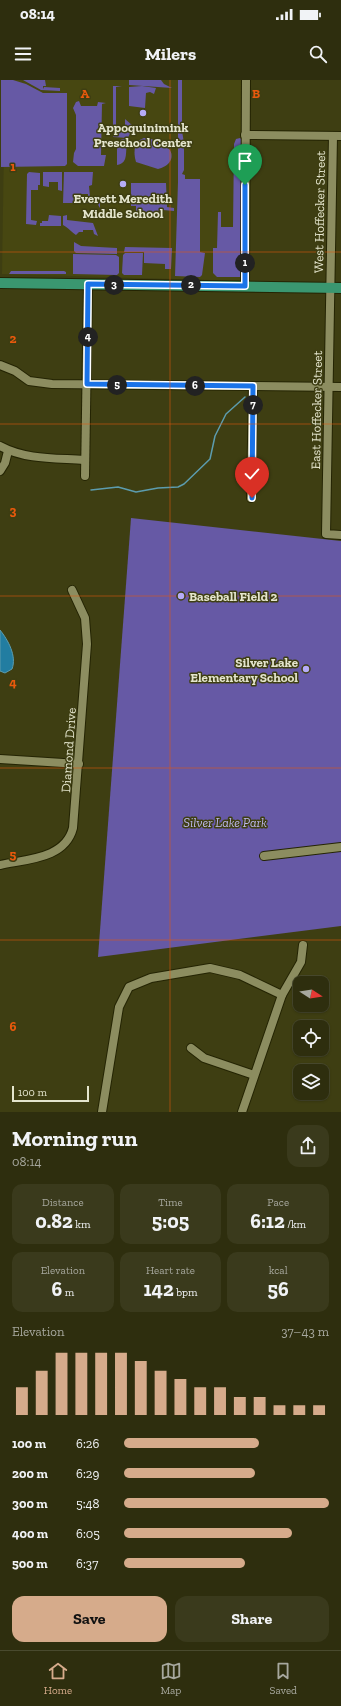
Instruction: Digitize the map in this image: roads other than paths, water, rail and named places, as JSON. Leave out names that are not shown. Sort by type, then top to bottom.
[{"type":"main road","points":[[0,283],[341,288]]},
{"type":"street","points":[[245,286],[246,80]]},
{"type":"street","points":[[245,135],[337,136]]},
{"type":"street","name":"West Hoffecker Street","points":[[330,288],[337,136]]},
{"type":"street","points":[[85,476],[84,460],[87,384],[88,284]]},
{"type":"street","name":"East Hoffecker Street","points":[[330,288],[326,534],[341,535]]},
{"type":"street","points":[[0,365],[15,371],[29,380],[52,384],[341,388]]},
{"type":"street","points":[[252,498],[253,386]]},
{"type":"street","points":[[0,446],[8,451],[31,457],[84,460]]},
{"type":"street","points":[[0,471],[5,463],[8,451]]},
{"type":"street","name":"Diamond Drive","points":[[0,865],[54,853],[64,846],[73,828],[79,764],[87,635],[82,610],[72,590]]},
{"type":"street","points":[[0,759],[79,764]]},
{"type":"street","points":[[264,856],[341,847]]},
{"type":"street","points":[[242,1112],[282,995],[301,962],[303,945]]},
{"type":"street","points":[[102,1112],[119,1007],[129,987],[151,978],[210,968],[240,975],[282,995]]},
{"type":"street","points":[[191,1048],[204,1058],[254,1075]]},
{"type":"water","points":[[0,630],[9,643],[13,654],[12,669],[5,673],[0,671]]},
{"type":"waterway","points":[[91,490],[118,487],[136,492],[158,488],[178,487],[184,484],[210,459],[215,436],[226,414],[245,397]]},
{"type":"place","name":"Appoquinimink Preschool Center","points":[[143,113]]},
{"type":"place","name":"Everett Meredith Middle School","points":[[123,184]]},
{"type":"place","name":"Baseball Field 2","points":[[181,596]]},
{"type":"place","name":"Silver Lake Elementary School","points":[[306,669]]},
{"type":"park label","name":"Silver Lake Park","points":[[225,822]]}]
